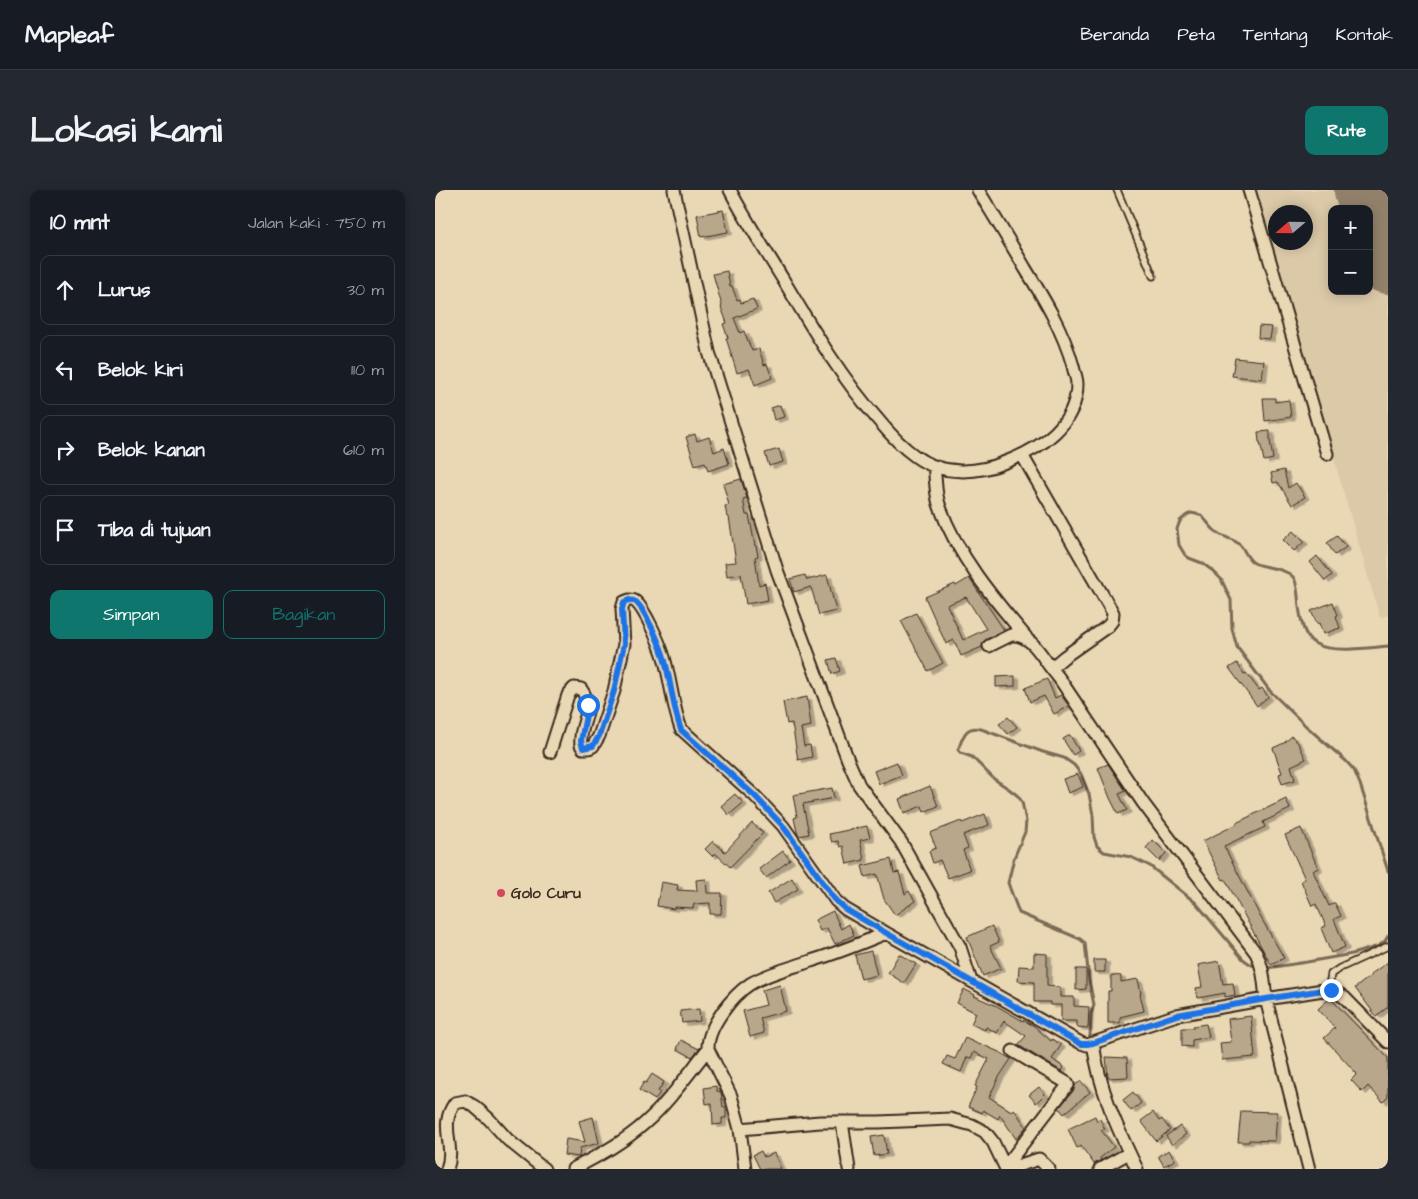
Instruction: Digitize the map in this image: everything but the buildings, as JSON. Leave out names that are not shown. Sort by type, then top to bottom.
[{"type":"street","points":[[674,190],[709,352],[777,570],[838,733],[859,785],[901,842],[960,947],[971,981]]},
{"type":"street","points":[[730,190],[815,334],[860,399],[893,437],[915,457],[934,466],[951,471],[965,472],[980,470],[1006,462],[1049,439],[1062,426],[1069,415],[1076,391],[1076,378],[1070,355],[1053,313],[978,190]]},
{"type":"street","points":[[1249,190],[1327,454]]},
{"type":"street","points":[[1022,455],[1113,613],[1112,621],[1108,626],[1051,668]]},
{"type":"street","points":[[934,466],[939,506],[964,558],[995,600],[1059,678],[1143,803],[1256,953],[1262,967],[1266,999],[1309,1169]]},
{"type":"street","points":[[550,752],[568,695],[574,688],[581,689],[588,701],[582,729],[581,746],[583,748],[593,746],[599,736],[614,691],[624,644],[622,609],[624,602],[634,601],[649,623],[663,653],[681,730],[755,796],[777,820],[836,901],[845,909],[886,933],[1075,1041],[1087,1044],[1177,1015],[1323,990],[1339,993],[1388,1042]]},
{"type":"street","points":[[989,646],[1015,635],[1026,637]]},
{"type":"street","points":[[745,1169],[740,1128],[731,1096],[708,1049],[712,1030],[734,996],[750,984],[763,977],[823,958],[886,933]]},
{"type":"street","points":[[1093,1043],[1096,1066],[1103,1091],[1137,1169]]},
{"type":"street","points":[[573,1169],[620,1142],[645,1123],[662,1106],[708,1049]]},
{"type":"street","points":[[1009,1168],[1067,1085],[1067,1083],[1013,1051]]},
{"type":"street","points":[[447,1169],[450,1156],[447,1122],[451,1108],[455,1103],[465,1101],[474,1106],[508,1140],[544,1169]]},
{"type":"street","points":[[740,1128],[820,1122],[950,1119],[972,1125],[985,1132],[1009,1168]]},
{"type":"street","points":[[842,1122],[849,1169]]},
{"type":"street","points":[[1100,1169],[1129,1153]]},
{"type":"street","points":[[1009,1168],[1039,1159],[1049,1169]]},
{"type":"lane","points":[[1117,190],[1153,276]]},
{"type":"lane","points":[[1331,990],[1331,974],[1388,946]]},
{"type":"shaded area","points":[[1256,190],[1388,190],[1388,615],[1380,618],[1273,250],[1313,250],[1313,205],[1268,205],[1268,231]]},
{"type":"waterway","points":[[1388,646],[1341,649],[1323,647],[1316,644],[1308,637],[1303,628],[1296,583],[1290,574],[1254,563],[1240,545],[1216,532],[1201,515],[1191,513],[1180,521],[1177,529],[1179,545],[1185,555],[1213,571],[1221,579],[1231,600],[1232,629],[1237,647],[1270,691],[1354,770],[1388,871]]},
{"type":"waterway","points":[[1090,1037],[1091,1014],[1094,1005],[1085,943],[1080,939],[1019,913],[1008,883],[1014,858],[1025,832],[1026,821],[1022,802],[1018,796],[994,779],[972,757],[958,750],[968,730],[981,729],[1064,758],[1074,765],[1081,774],[1089,794],[1093,815],[1094,837],[1097,846],[1104,852],[1131,857],[1150,866],[1196,903],[1243,959],[1257,967]]},
{"type":"waterway","points":[[1267,968],[1352,954],[1379,946],[1388,936]]},
{"type":"runway","points":[[1368,190],[1388,260]]},
{"type":"place","name":"Golo Curu","points":[[501,893]]},
{"type":"route","points":[[588,705],[582,729],[581,746],[583,748],[593,746],[599,736],[614,691],[624,644],[622,609],[624,602],[634,601],[649,623],[663,653],[681,730],[755,796],[783,826],[836,901],[845,909],[1081,1044],[1093,1043],[1177,1015],[1266,999],[1331,990]]}]
